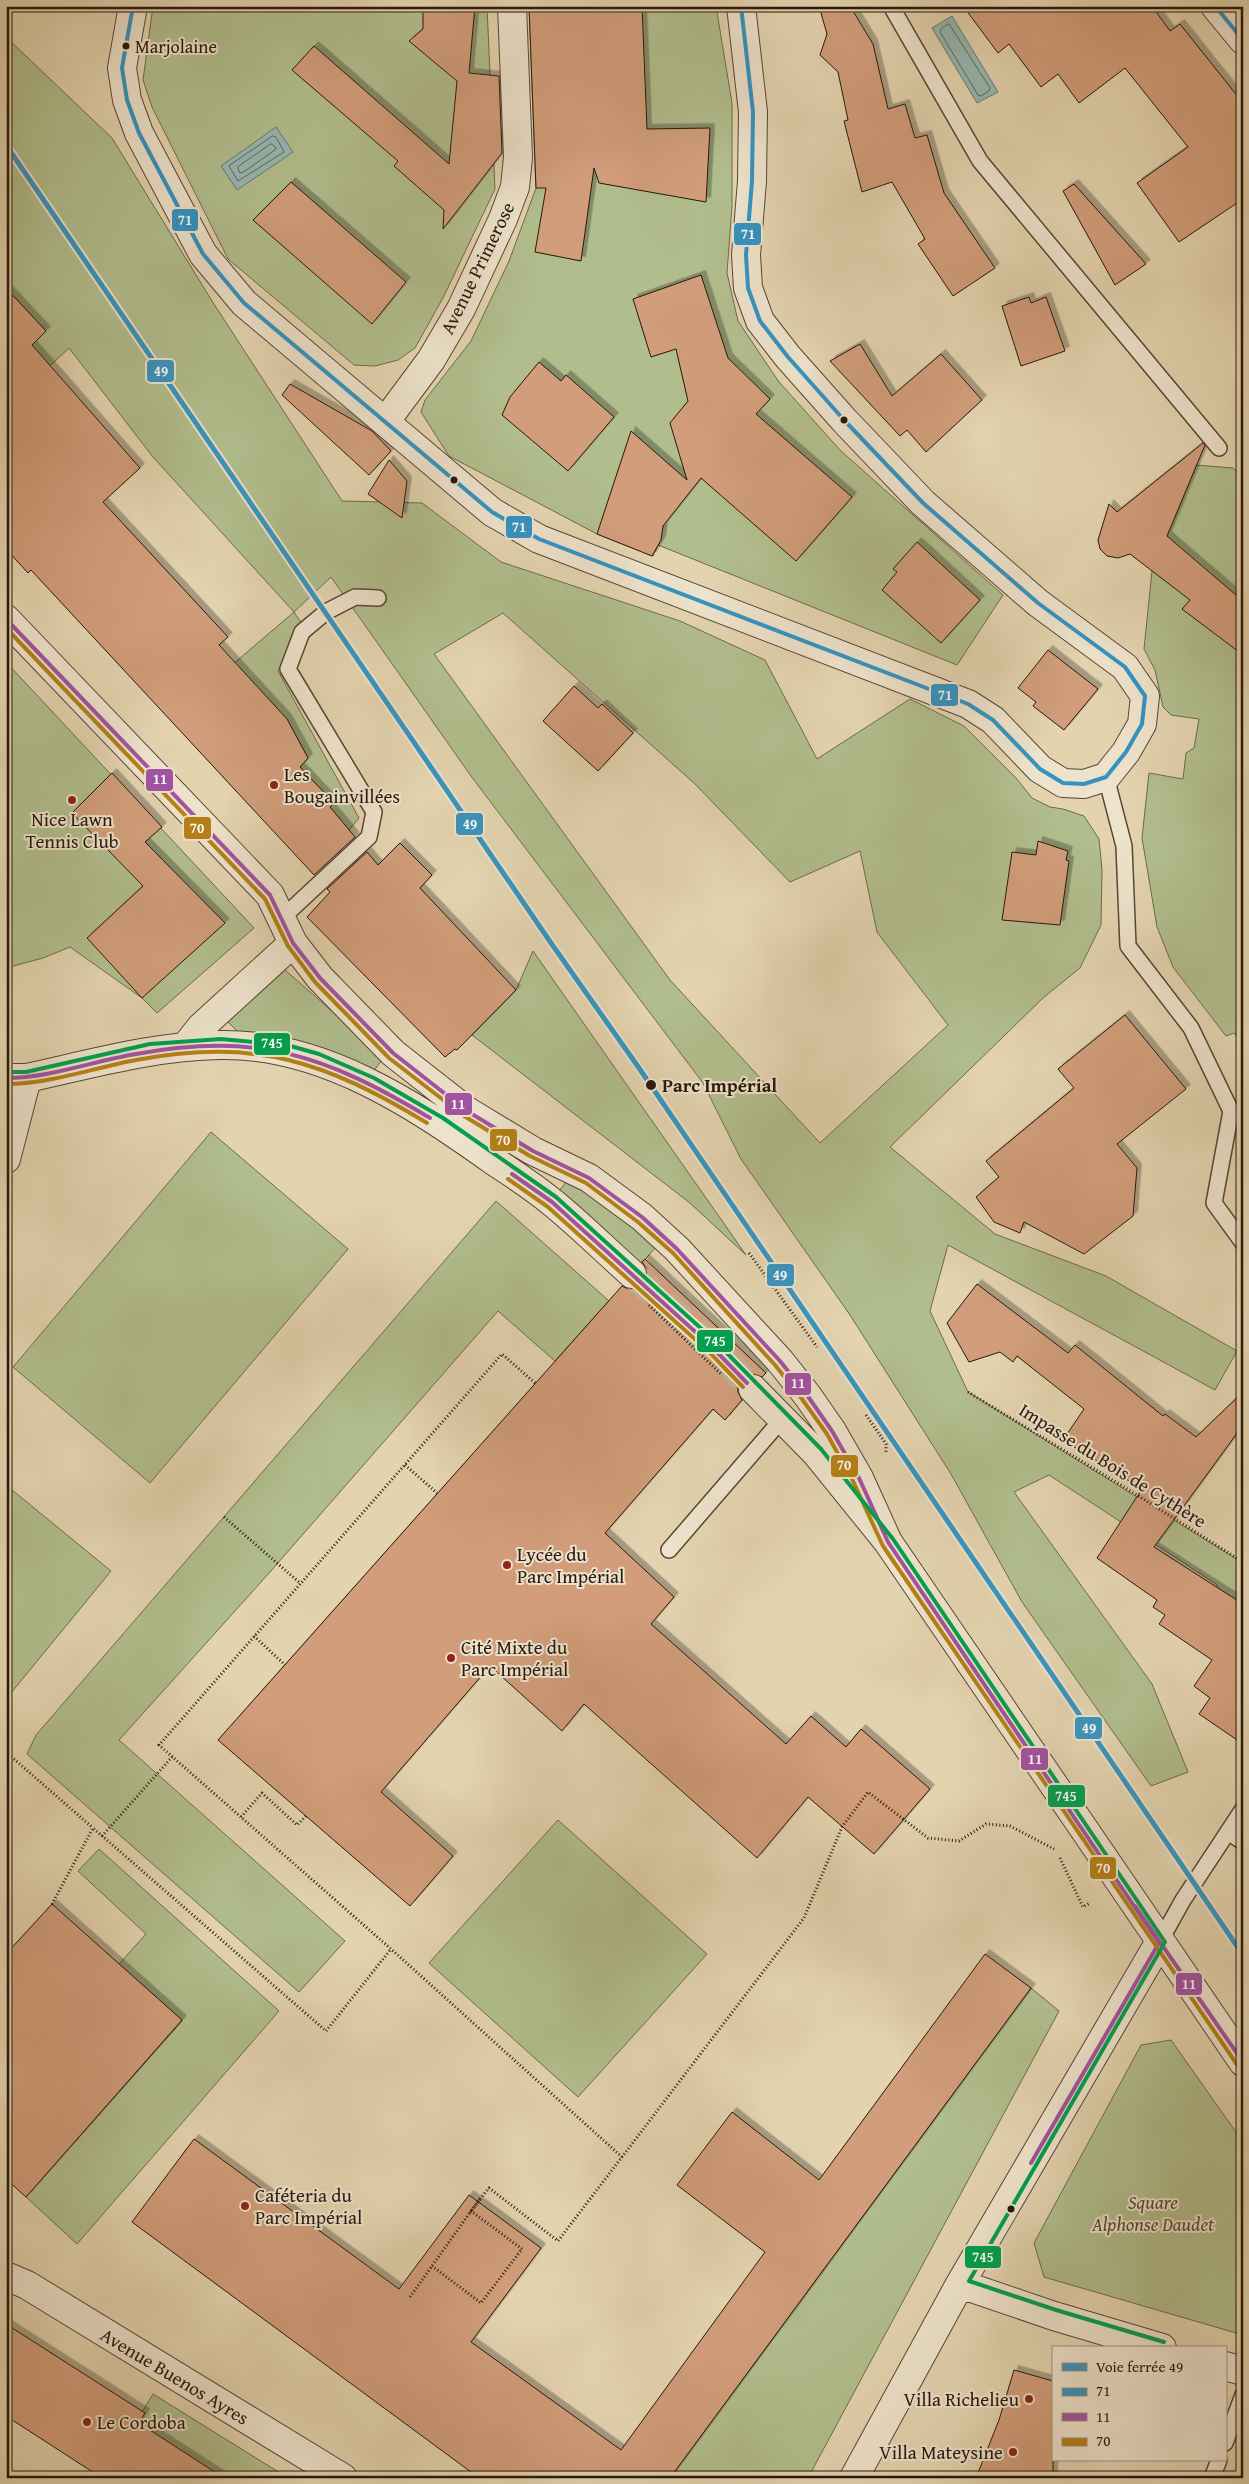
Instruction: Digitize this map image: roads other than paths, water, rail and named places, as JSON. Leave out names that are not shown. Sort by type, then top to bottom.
[{"type":"street","points":[[132,6],[122,68],[127,100],[138,133],[203,254],[244,303],[492,512],[539,539],[968,704],[993,720],[1040,769],[1064,783],[1084,784],[1106,777],[1126,752],[1142,724],[1145,696],[1125,667],[1038,604],[923,503],[788,358],[760,321],[748,288],[746,254],[752,181],[753,112],[741,6]]},
{"type":"street","name":"Avenue Primerose","points":[[385,422],[431,360],[461,309],[503,219],[515,187],[518,157],[512,6]]},
{"type":"street","points":[[1215,6],[1243,40]]},
{"type":"street","points":[[6,619],[270,895],[293,943],[327,985],[393,1053],[430,1084],[504,1134],[589,1178],[642,1217],[677,1249],[780,1361],[807,1395],[832,1431],[859,1478],[888,1542]]},
{"type":"street","points":[[185,1047],[201,1027],[293,943]]},
{"type":"street","points":[[6,1158],[16,1078],[150,1050],[221,1044],[286,1052],[317,1060],[371,1083],[451,1131],[552,1202],[632,1274]]},
{"type":"street","points":[[753,1389],[816,1453],[888,1542],[1159,1943],[1240,2054]]},
{"type":"street","points":[[854,2478],[960,2284],[1159,1943]]},
{"type":"street","name":"Avenue Buenos Ayres","points":[[6,2276],[27,2285],[343,2478]]},
{"type":"street","points":[[960,2284],[1054,2316],[1155,2346]]},
{"type":"street","points":[[1226,2366],[1243,2372]]},
{"type":"lane","points":[[891,6],[980,161],[1219,448]]},
{"type":"lane","points":[[281,919],[368,837],[374,812],[288,669],[302,632],[326,612],[355,597],[378,598]]},
{"type":"lane","points":[[1106,777],[1124,846],[1128,946],[1191,1028],[1231,1110],[1214,1203],[1243,1243]]},
{"type":"lane","points":[[669,1550],[783,1418]]},
{"type":"lane","points":[[1159,1943],[1183,1900],[1243,1809]]},
{"type":"lane","points":[[1228,1832],[1243,1842]]},
{"type":"lane","points":[[1226,2440],[1243,2395]]},
{"type":"lane","points":[[1212,2478],[1218,2462]]},
{"type":"water","points":[[952,16],[998,92],[977,103],[932,28]]},
{"type":"water","points":[[276,127],[293,152],[237,190],[221,166]]},
{"type":"tunnel","points":[[632,1274],[712,1347],[753,1389]]},
{"type":"rail line","name":"49","points":[[6,145],[551,943],[639,1068],[1243,1955]]},
{"type":"place","name":"Marjolaine","points":[[126,46]]},
{"type":"place","name":"Les Bougainvillées","points":[[274,785]]},
{"type":"place","name":"Nice Lawn Tennis Club","points":[[72,800]]},
{"type":"place","name":"Parc Impérial","points":[[651,1085]]},
{"type":"place","name":"Lycée du Parc Impérial","points":[[507,1565]]},
{"type":"place","name":"Cité Mixte du Parc Impérial","points":[[451,1658]]},
{"type":"place","name":"Caféteria du Parc Impérial","points":[[245,2206]]},
{"type":"place","name":"Villa Richelieu","points":[[1029,2399]]},
{"type":"place","name":"Le Cordoba","points":[[87,2422]]},
{"type":"place","name":"Villa Mateysine","points":[[1013,2452]]},
{"type":"park label","name":"Square Alphonse Daudet","points":[[1153,2213]]}]
